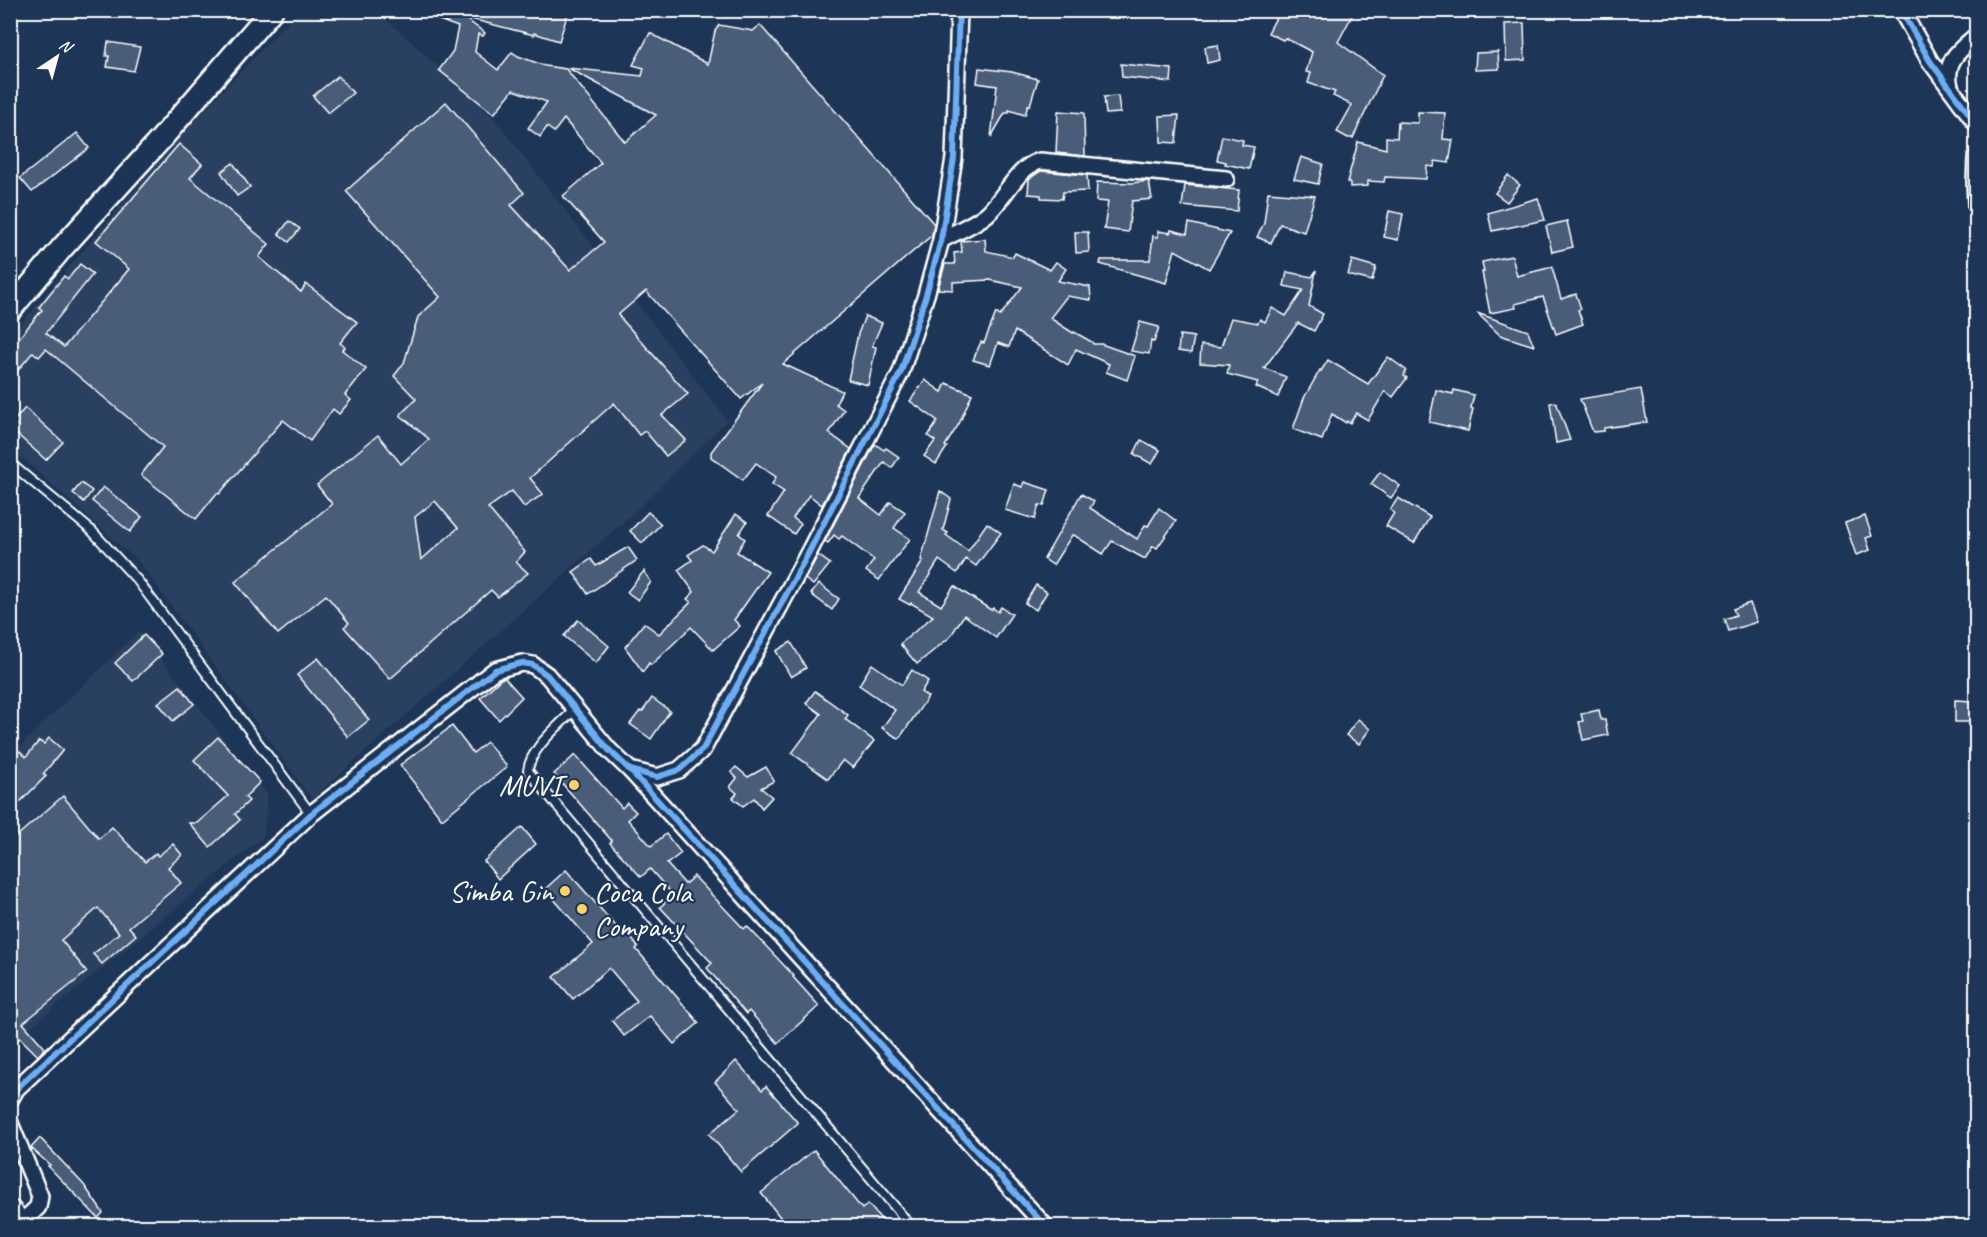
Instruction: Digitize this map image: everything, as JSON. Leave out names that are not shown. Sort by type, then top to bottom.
[{"type":"main road","points":[[10,310],[272,10]]},
{"type":"street","points":[[630,770],[657,777],[679,770],[703,749],[810,550],[901,372],[941,240],[954,158],[959,10]]},
{"type":"street","points":[[1901,10],[1930,61],[1977,123]]},
{"type":"street","points":[[1950,87],[1947,75],[1949,64],[1960,50],[1977,36]]},
{"type":"street","points":[[1977,158],[1975,182],[1977,205]]},
{"type":"street","points":[[941,240],[984,216],[1001,200],[1024,168],[1040,161],[1226,179]]},
{"type":"street","points":[[10,1100],[16,1089],[311,814],[495,670],[522,663],[533,665],[547,675],[609,750],[630,770],[1045,1227]]},
{"type":"street","points":[[10,1123],[40,1196],[38,1207],[17,1222]]},
{"type":"lane","points":[[10,463],[92,531],[138,581],[311,814]]},
{"type":"lane","points":[[576,708],[535,751],[529,761],[528,771],[911,1227]]},
{"type":"shaded area","points":[[299,10],[377,11],[493,117],[727,420],[644,503],[312,799],[140,563],[11,448],[11,336],[184,132]]},
{"type":"shaded area","points":[[139,631],[267,794],[264,836],[11,1043],[11,755]]},
{"type":"building","points":[[417,10],[456,12],[457,10],[569,10],[559,41],[463,17],[485,33],[483,36],[478,34],[475,52],[498,70],[512,52],[545,66],[566,69],[625,142],[656,115],[568,68],[642,76],[644,68],[633,65],[650,33],[708,64],[715,31],[719,25],[753,31],[760,25],[934,224],[932,235],[783,364],[842,391],[836,404],[844,410],[829,433],[851,449],[822,505],[809,495],[793,518],[801,524],[794,534],[768,516],[784,492],[772,484],[776,477],[756,463],[743,480],[711,457],[711,452],[762,383],[741,399],[646,291],[618,315],[688,394],[662,415],[686,440],[666,456],[645,431],[639,435],[614,403],[530,478],[543,494],[524,507],[512,491],[488,508],[525,552],[516,562],[528,573],[498,597],[491,590],[390,679],[344,627],[349,623],[326,595],[278,634],[235,582],[332,504],[317,485],[378,435],[401,464],[429,439],[400,415],[416,399],[394,376],[404,363],[418,317],[440,297],[346,191],[446,102],[524,193],[511,205],[570,270],[604,242],[563,196],[601,163],[564,119],[554,132],[547,127],[540,137],[528,128],[547,102],[513,90],[494,114],[439,70],[453,51],[458,27],[417,12]],"holes":[[[435,501],[458,528],[421,560],[415,517]]]},
{"type":"building","points":[[1280,10],[1355,10],[1338,42],[1383,75],[1353,138],[1337,132],[1352,105],[1333,96],[1335,92],[1308,83],[1311,73],[1306,72],[1312,52],[1285,38],[1283,40],[1268,33]]},
{"type":"building","points":[[1524,23],[1525,60],[1506,61],[1505,24]]},
{"type":"building","points":[[108,42],[140,47],[134,71],[107,67]]},
{"type":"building","points":[[1218,45],[1220,60],[1207,63],[1205,47]]},
{"type":"building","points":[[1498,52],[1499,69],[1475,70],[1476,53]]},
{"type":"building","points":[[1121,64],[1172,69],[1171,82],[1122,77]]},
{"type":"building","points":[[979,68],[1012,72],[1038,79],[1025,115],[1009,110],[991,137],[997,86],[977,83]]},
{"type":"building","points":[[338,76],[353,93],[328,113],[313,96]]},
{"type":"building","points":[[1118,96],[1120,113],[1106,114],[1104,97]]},
{"type":"building","points":[[1058,111],[1084,113],[1085,156],[1056,153]]},
{"type":"building","points":[[1418,112],[1445,113],[1443,139],[1453,140],[1449,163],[1435,161],[1434,167],[1427,166],[1426,179],[1385,177],[1384,182],[1368,181],[1368,186],[1350,187],[1350,183],[1347,182],[1358,142],[1386,149],[1386,137],[1397,138],[1398,122],[1418,123]]},
{"type":"building","points":[[1179,115],[1176,143],[1161,142],[1160,116]]},
{"type":"building","points":[[77,133],[89,148],[32,192],[20,178]]},
{"type":"building","points":[[1222,136],[1243,140],[1242,145],[1254,147],[1249,169],[1217,160]]},
{"type":"building","points":[[179,144],[202,164],[190,178],[269,244],[259,257],[301,292],[306,284],[357,322],[340,343],[345,347],[342,350],[366,369],[345,395],[351,400],[339,414],[333,409],[310,441],[283,420],[196,519],[141,475],[163,447],[46,349],[39,357],[33,352],[10,380],[10,331],[19,338],[42,310],[39,307],[64,276],[68,279],[80,264],[93,274],[46,333],[64,347],[129,269],[96,241]]},
{"type":"building","points":[[1301,157],[1323,164],[1318,184],[1294,179]]},
{"type":"building","points":[[233,163],[250,187],[237,196],[221,172]]},
{"type":"building","points":[[1041,171],[1087,175],[1088,191],[1063,192],[1062,199],[1041,198],[1041,195],[1028,194],[1029,179]]},
{"type":"building","points":[[1508,175],[1520,185],[1507,202],[1495,193]]},
{"type":"building","points":[[1149,181],[1152,199],[1132,201],[1128,232],[1104,229],[1108,202],[1096,201],[1097,182]]},
{"type":"building","points":[[1185,185],[1239,190],[1237,211],[1182,206]]},
{"type":"building","points":[[1268,192],[1315,196],[1304,232],[1280,224],[1271,243],[1257,237],[1264,223]]},
{"type":"building","points":[[1538,198],[1545,220],[1492,231],[1488,213]]},
{"type":"building","points":[[1389,211],[1403,214],[1398,240],[1384,237]]},
{"type":"building","points":[[289,221],[300,229],[289,242],[279,234]]},
{"type":"building","points":[[1567,221],[1573,247],[1552,252],[1546,226]]},
{"type":"building","points":[[1189,223],[1230,233],[1209,269],[1175,250],[1166,283],[1100,264],[1101,260],[1150,260],[1153,236],[1158,237],[1158,231],[1170,233],[1171,230],[1187,234]]},
{"type":"building","points":[[1075,232],[1088,232],[1089,252],[1076,253]]},
{"type":"building","points":[[985,239],[986,251],[1013,257],[1015,253],[1050,270],[1056,262],[1066,269],[1058,281],[1090,287],[1091,300],[1067,296],[1050,318],[1093,344],[1101,344],[1135,356],[1127,380],[1106,372],[1109,364],[1076,349],[1068,365],[1015,331],[1009,347],[998,343],[990,365],[973,360],[981,342],[984,343],[996,313],[1000,316],[1022,287],[990,280],[953,282],[953,290],[938,289],[945,264],[955,264],[954,253],[962,252],[961,241]]},
{"type":"building","points":[[1512,256],[1517,276],[1552,267],[1561,299],[1576,294],[1583,324],[1556,334],[1543,297],[1515,304],[1516,308],[1490,313],[1482,262]]},
{"type":"building","points":[[1352,260],[1376,267],[1372,281],[1348,275]]},
{"type":"building","points":[[1316,271],[1309,306],[1323,314],[1314,331],[1298,323],[1264,368],[1286,377],[1278,397],[1256,387],[1258,382],[1227,374],[1229,365],[1200,363],[1201,345],[1221,347],[1231,318],[1258,323],[1260,319],[1265,322],[1272,308],[1286,316],[1303,290],[1284,286],[1287,272],[1312,277]]},
{"type":"building","points":[[1477,313],[1528,331],[1534,346],[1500,335]]},
{"type":"building","points":[[865,316],[882,323],[872,346],[876,347],[868,385],[848,380],[858,334]]},
{"type":"building","points":[[1140,322],[1159,327],[1154,342],[1151,341],[1149,354],[1131,351]]},
{"type":"building","points":[[1180,335],[1194,337],[1191,353],[1178,351]]},
{"type":"building","points":[[1388,357],[1406,370],[1404,376],[1407,378],[1393,397],[1385,391],[1368,420],[1356,413],[1350,423],[1347,421],[1346,423],[1332,414],[1322,440],[1293,429],[1304,398],[1328,360],[1368,384]]},
{"type":"building","points":[[925,380],[942,392],[946,383],[972,394],[959,424],[936,464],[924,456],[935,441],[928,436],[938,421],[910,401]]},
{"type":"building","points":[[1641,389],[1647,422],[1604,428],[1604,431],[1593,432],[1580,399]]},
{"type":"building","points":[[1436,390],[1453,394],[1454,390],[1474,395],[1468,431],[1429,422]]},
{"type":"building","points":[[1556,402],[1570,440],[1556,443],[1550,403]]},
{"type":"building","points":[[25,408],[63,442],[46,460],[12,430],[16,425],[13,422]]},
{"type":"building","points":[[1141,440],[1160,450],[1152,464],[1134,454]]},
{"type":"building","points":[[875,444],[899,457],[892,468],[884,462],[859,498],[881,515],[890,502],[905,512],[894,528],[910,539],[879,580],[866,571],[874,560],[842,536],[839,539],[834,535],[828,543],[825,541]]},
{"type":"building","points":[[1380,472],[1400,486],[1391,498],[1371,484]]},
{"type":"building","points":[[1024,482],[1049,490],[1044,506],[1039,505],[1035,519],[1005,510],[1014,484],[1022,487]]},
{"type":"building","points":[[81,483],[92,491],[84,502],[73,493]]},
{"type":"building","points":[[103,487],[142,517],[130,532],[92,501]]},
{"type":"building","points":[[940,491],[951,499],[943,530],[948,533],[946,535],[968,551],[987,523],[1001,533],[976,566],[966,559],[957,573],[939,560],[919,592],[941,606],[954,586],[991,610],[993,608],[998,612],[1001,607],[1012,614],[996,638],[964,615],[950,637],[917,664],[900,644],[933,616],[899,599],[923,561],[921,560]]},
{"type":"building","points":[[1081,494],[1094,501],[1090,508],[1137,539],[1159,508],[1176,521],[1157,548],[1153,546],[1145,559],[1112,541],[1103,554],[1072,535],[1053,565],[1044,559]]},
{"type":"building","points":[[1398,498],[1430,517],[1414,543],[1386,526],[1394,513],[1390,510]]},
{"type":"building","points":[[648,512],[661,524],[642,543],[630,531]]},
{"type":"building","points":[[736,514],[747,522],[739,534],[745,539],[737,552],[768,572],[734,620],[740,626],[713,650],[691,627],[651,665],[649,663],[643,672],[625,647],[644,623],[659,634],[691,602],[687,599],[694,592],[678,570],[692,560],[688,555],[703,545],[712,551]]},
{"type":"building","points":[[1865,516],[1872,536],[1866,538],[1870,550],[1856,555],[1845,523]]},
{"type":"building","points":[[628,547],[637,560],[588,594],[573,572],[591,559],[596,566]]},
{"type":"building","points":[[818,555],[830,564],[813,585],[805,579]]},
{"type":"building","points":[[644,571],[651,582],[638,600],[627,592]]},
{"type":"building","points":[[819,584],[839,599],[832,610],[811,594]]},
{"type":"building","points":[[1036,585],[1047,592],[1036,610],[1025,603]]},
{"type":"building","points":[[1750,603],[1757,622],[1728,631],[1724,619],[1736,615],[1733,609]]},
{"type":"building","points":[[578,620],[609,646],[596,663],[564,636]]},
{"type":"building","points":[[144,635],[162,654],[133,681],[115,663]]},
{"type":"building","points":[[791,642],[806,668],[791,677],[776,651]]},
{"type":"building","points":[[318,658],[369,720],[348,737],[297,675]]},
{"type":"building","points":[[872,664],[902,685],[912,670],[928,681],[921,692],[928,697],[899,739],[882,728],[895,710],[859,685]]},
{"type":"building","points":[[502,678],[505,678],[522,697],[499,720],[480,698]]},
{"type":"building","points":[[180,686],[194,704],[173,721],[158,703]]},
{"type":"building","points":[[815,691],[848,715],[845,719],[874,741],[853,768],[843,760],[828,779],[792,753],[821,714],[806,703]]},
{"type":"building","points":[[652,698],[670,711],[651,739],[630,724]]},
{"type":"building","points":[[1955,700],[1973,701],[1973,722],[1955,722]]},
{"type":"building","points":[[1599,710],[1601,720],[1605,720],[1608,735],[1583,740],[1579,722],[1583,721],[1581,714]]},
{"type":"building","points":[[1358,719],[1370,729],[1359,744],[1346,735]]},
{"type":"building","points":[[452,726],[473,753],[487,742],[507,767],[442,819],[400,765]]},
{"type":"building","points":[[218,737],[260,782],[245,797],[249,801],[235,814],[240,820],[210,847],[189,823],[197,823],[228,796],[194,760]]},
{"type":"building","points":[[49,738],[63,750],[43,774],[46,776],[17,805],[10,799],[10,761],[20,751],[26,757],[39,741],[44,744]]},
{"type":"building","points":[[575,755],[622,808],[627,803],[636,812],[628,820],[651,846],[666,834],[681,853],[667,864],[685,884],[694,876],[744,929],[747,926],[819,1006],[778,1043],[749,1011],[746,1014],[707,968],[712,963],[660,907],[673,895],[650,869],[641,877],[554,774]]},
{"type":"building","points":[[736,767],[748,777],[766,767],[774,781],[761,788],[772,797],[762,808],[754,798],[743,806],[733,798],[737,793],[730,787],[737,778],[731,772]]},
{"type":"building","points":[[63,796],[99,839],[112,827],[145,862],[156,853],[158,856],[173,844],[182,855],[168,867],[181,883],[129,927],[136,935],[102,964],[93,954],[119,933],[98,908],[61,940],[87,972],[23,1023],[45,1048],[38,1056],[20,1038],[10,1046],[10,842]]},
{"type":"building","points":[[522,827],[536,844],[498,879],[484,861]]},
{"type":"building","points":[[566,870],[622,933],[626,931],[638,947],[636,949],[699,1023],[674,1044],[650,1016],[624,1036],[612,1021],[637,1001],[609,968],[573,999],[554,977],[593,944],[545,889]]},
{"type":"building","points":[[736,1061],[762,1090],[766,1086],[798,1123],[741,1172],[709,1134],[739,1109],[715,1082]]},
{"type":"building","points":[[40,1138],[84,1185],[103,1213],[98,1218],[48,1166],[50,1165],[31,1148]]},
{"type":"building","points":[[814,1150],[862,1209],[868,1204],[888,1227],[788,1227],[761,1193]]},
{"type":"cycle path","points":[[10,1100],[16,1089],[311,814],[495,670],[522,663],[533,665],[547,675],[609,750],[630,770],[657,777],[679,770],[703,749],[810,550],[901,372],[941,240],[954,158],[959,10]]},
{"type":"cycle path","points":[[1901,10],[1930,61],[1976,123]]},
{"type":"cycle path","points":[[630,770],[1045,1226]]},
{"type":"place","name":"MUVI","points":[[574,785]]},
{"type":"place","name":"Simba Gin","points":[[565,891]]},
{"type":"place","name":"Coca Cola Company","points":[[582,909]]}]
